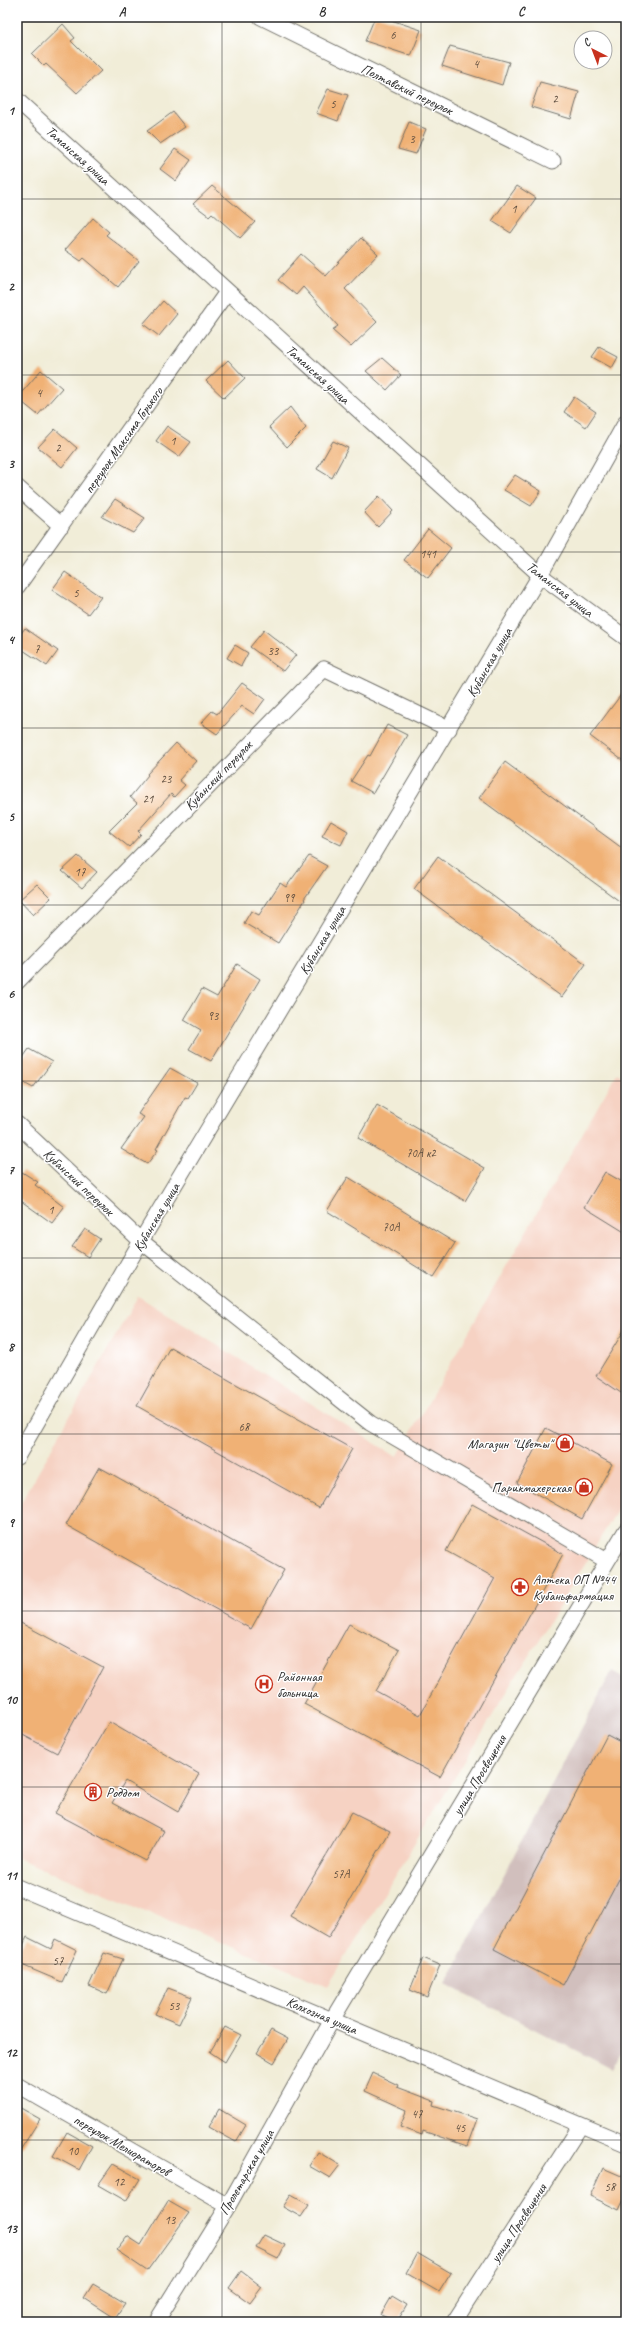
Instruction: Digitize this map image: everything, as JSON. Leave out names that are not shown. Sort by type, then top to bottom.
[{"type":"street","name":"Полтавский переулок","points":[[262,17],[553,161]]},
{"type":"street","name":"Таманская улица","points":[[17,100],[540,575],[626,638]]},
{"type":"street","name":"переулок Максима Горького","points":[[17,587],[227,292]]},
{"type":"street","name":"Кубанская улица","points":[[17,1456],[141,1240],[449,729],[540,575],[626,422]]},
{"type":"street","points":[[17,487],[61,526]]},
{"type":"street","name":"Кубанский переулок","points":[[17,982],[324,669],[449,729]]},
{"type":"street","name":"Кубанский переулок","points":[[17,1124],[141,1240],[370,1423],[607,1561]]},
{"type":"street","name":"улица Просвещения","points":[[332,2020],[626,1530]]},
{"type":"street","name":"Колхозная улица","points":[[17,1888],[626,2144]]},
{"type":"street","name":"Пролетарская улица","points":[[156,2322],[228,2206],[332,2020]]},
{"type":"street","name":"переулок Мелиораторов","points":[[17,2085],[228,2206]]},
{"type":"street","name":"улица Просвещения","points":[[454,2322],[581,2125]]},
{"type":"shaded area","name":"Районная больница","points":[[617,1073],[626,1079],[626,1496],[328,1986],[17,1858],[17,1510],[138,1296],[397,1457]]},
{"type":"shaded area","points":[[612,1671],[626,1679],[626,2043],[612,2069],[446,1984]]},
{"type":"building","points":[[375,17],[382,17],[421,30],[411,56],[365,41]]},
{"type":"building","points":[[63,24],[75,38],[71,41],[101,71],[77,93],[46,64],[44,66],[32,54]]},
{"type":"building","points":[[450,46],[509,62],[502,85],[442,66]]},
{"type":"building","points":[[540,82],[579,92],[571,119],[531,107]]},
{"type":"building","points":[[328,89],[348,95],[338,121],[316,113]]},
{"type":"building","points":[[173,112],[185,127],[160,144],[147,131]]},
{"type":"building","points":[[409,122],[426,129],[416,154],[398,149]]},
{"type":"building","points":[[175,149],[191,160],[176,181],[160,169]]},
{"type":"building","points":[[212,186],[255,222],[240,238],[212,213],[209,216],[193,204]]},
{"type":"building","points":[[517,186],[536,198],[511,233],[492,221]]},
{"type":"building","points":[[93,218],[109,232],[106,235],[139,261],[118,287],[84,258],[81,261],[65,250]]},
{"type":"building","points":[[361,238],[378,254],[345,289],[377,322],[351,347],[332,330],[338,326],[303,287],[296,295],[278,280],[301,254],[326,276]]},
{"type":"building","points":[[163,301],[177,314],[159,336],[143,324]]},
{"type":"building","points":[[599,347],[618,357],[612,368],[592,357]]},
{"type":"building","points":[[382,358],[401,375],[387,390],[366,371]]},
{"type":"building","points":[[228,360],[245,378],[224,398],[206,381]]},
{"type":"building","points":[[41,370],[62,388],[38,415],[17,398]]},
{"type":"building","points":[[574,397],[596,412],[586,427],[564,412]]},
{"type":"building","points":[[290,407],[306,428],[287,447],[269,427]]},
{"type":"building","points":[[167,426],[191,442],[179,457],[156,441]]},
{"type":"building","points":[[55,429],[77,448],[62,467],[38,447]]},
{"type":"building","points":[[333,441],[348,448],[332,478],[317,469]]},
{"type":"building","points":[[515,475],[541,491],[531,506],[504,490]]},
{"type":"building","points":[[379,496],[393,511],[378,527],[364,512]]},
{"type":"building","points":[[115,499],[145,518],[133,533],[102,517]]},
{"type":"building","points":[[428,529],[451,548],[428,578],[404,560]]},
{"type":"building","points":[[65,572],[101,597],[88,614],[52,590]]},
{"type":"building","points":[[25,628],[58,651],[47,666],[17,646],[17,639]]},
{"type":"building","points":[[264,630],[296,655],[283,671],[250,647]]},
{"type":"building","points":[[235,645],[248,653],[241,666],[227,658]]},
{"type":"building","points":[[242,683],[265,699],[254,714],[242,706],[217,734],[201,723],[212,711],[217,714]]},
{"type":"building","points":[[626,688],[626,763],[590,736]]},
{"type":"building","points":[[387,725],[407,735],[373,793],[351,781],[368,755],[370,756]]},
{"type":"building","points":[[176,743],[196,761],[179,780],[185,785],[174,797],[171,794],[138,831],[141,834],[129,847],[109,831],[137,803],[130,797],[148,775],[147,774]]},
{"type":"building","points":[[505,762],[626,851],[626,906],[479,798]]},
{"type":"building","points":[[331,821],[348,831],[341,845],[322,836]]},
{"type":"building","points":[[78,856],[97,872],[82,888],[62,871]]},
{"type":"building","points":[[309,856],[327,866],[304,899],[305,900],[278,943],[244,923],[251,911],[259,915],[280,883],[286,887]]},
{"type":"building","points":[[438,856],[586,964],[562,997],[414,889]]},
{"type":"building","points":[[37,884],[51,898],[33,915],[19,900]]},
{"type":"building","points":[[237,964],[260,979],[211,1061],[189,1049],[201,1030],[184,1020],[202,989],[217,997]]},
{"type":"building","points":[[29,1049],[52,1062],[33,1088],[17,1079],[17,1066]]},
{"type":"building","points":[[170,1068],[197,1083],[188,1098],[185,1097],[156,1149],[158,1150],[147,1164],[121,1149],[144,1117],[138,1114]]},
{"type":"building","points":[[377,1105],[485,1168],[465,1201],[358,1138]]},
{"type":"building","points":[[22,1172],[38,1182],[35,1185],[64,1207],[52,1223],[17,1198],[17,1179]]},
{"type":"building","points":[[605,1172],[626,1184],[626,1233],[584,1207]]},
{"type":"building","points":[[348,1177],[455,1243],[433,1277],[327,1211]]},
{"type":"building","points":[[85,1229],[100,1239],[88,1257],[72,1247]]},
{"type":"building","points":[[626,1327],[626,1385],[621,1393],[596,1376]]},
{"type":"building","points":[[170,1347],[352,1449],[319,1508],[137,1406]]},
{"type":"building","points":[[546,1428],[612,1464],[582,1519],[517,1483]]},
{"type":"building","points":[[99,1467],[284,1570],[251,1629],[66,1525]]},
{"type":"building","points":[[472,1504],[563,1554],[440,1777],[304,1704],[349,1624],[399,1650],[376,1691],[420,1715],[495,1578],[446,1551]]},
{"type":"building","points":[[17,1621],[103,1667],[57,1753],[17,1732]]},
{"type":"building","name":"Роддом","points":[[109,1722],[199,1774],[178,1812],[125,1781],[112,1803],[164,1831],[146,1861],[55,1813]]},
{"type":"building","points":[[607,1735],[626,1745],[626,1866],[563,1985],[494,1949]]},
{"type":"building","points":[[352,1812],[390,1831],[328,1938],[290,1916]]},
{"type":"building","points":[[27,1937],[51,1949],[55,1939],[77,1950],[62,1982],[17,1963],[17,1957]]},
{"type":"building","points":[[104,1953],[123,1959],[107,1994],[89,1986]]},
{"type":"building","points":[[423,1958],[440,1965],[427,1997],[410,1990]]},
{"type":"building","points":[[168,1988],[192,1997],[179,2024],[155,2014]]},
{"type":"building","points":[[225,2027],[241,2035],[225,2062],[210,2052]]},
{"type":"building","points":[[271,2030],[288,2039],[274,2063],[257,2053]]},
{"type":"building","points":[[373,2073],[398,2085],[397,2087],[434,2101],[433,2105],[477,2119],[467,2146],[423,2131],[422,2135],[400,2127],[407,2110],[365,2091]]},
{"type":"building","points":[[17,2106],[40,2119],[17,2155]]},
{"type":"building","points":[[219,2109],[246,2125],[236,2142],[209,2127]]},
{"type":"building","points":[[67,2132],[92,2146],[79,2170],[53,2156]]},
{"type":"building","points":[[318,2152],[340,2165],[330,2178],[309,2166]]},
{"type":"building","points":[[113,2164],[140,2179],[126,2201],[98,2185]]},
{"type":"building","points":[[603,2168],[626,2178],[626,2195],[619,2210],[590,2196]]},
{"type":"building","points":[[291,2195],[309,2205],[301,2217],[283,2207]]},
{"type":"building","points":[[168,2201],[189,2213],[147,2271],[116,2250],[127,2236],[141,2245]]},
{"type":"building","points":[[264,2235],[285,2245],[278,2259],[256,2248]]},
{"type":"building","points":[[417,2253],[451,2273],[439,2292],[406,2273]]},
{"type":"building","points":[[241,2271],[262,2287],[250,2303],[229,2288]]},
{"type":"building","points":[[93,2284],[125,2303],[115,2318],[84,2298]]},
{"type":"building","points":[[392,2296],[407,2305],[397,2322],[381,2315]]},
{"type":"place","name":"Магазин \"Цветы\"","points":[[565,1443]]},
{"type":"place","name":"Парикмахерская","points":[[584,1487]]},
{"type":"place","name":"Аптека ОП №44 Кубаньфармация","points":[[520,1587]]},
{"type":"place","name":"Районная больница","points":[[264,1684]]},
{"type":"place","name":"Роддом","points":[[93,1792]]}]
